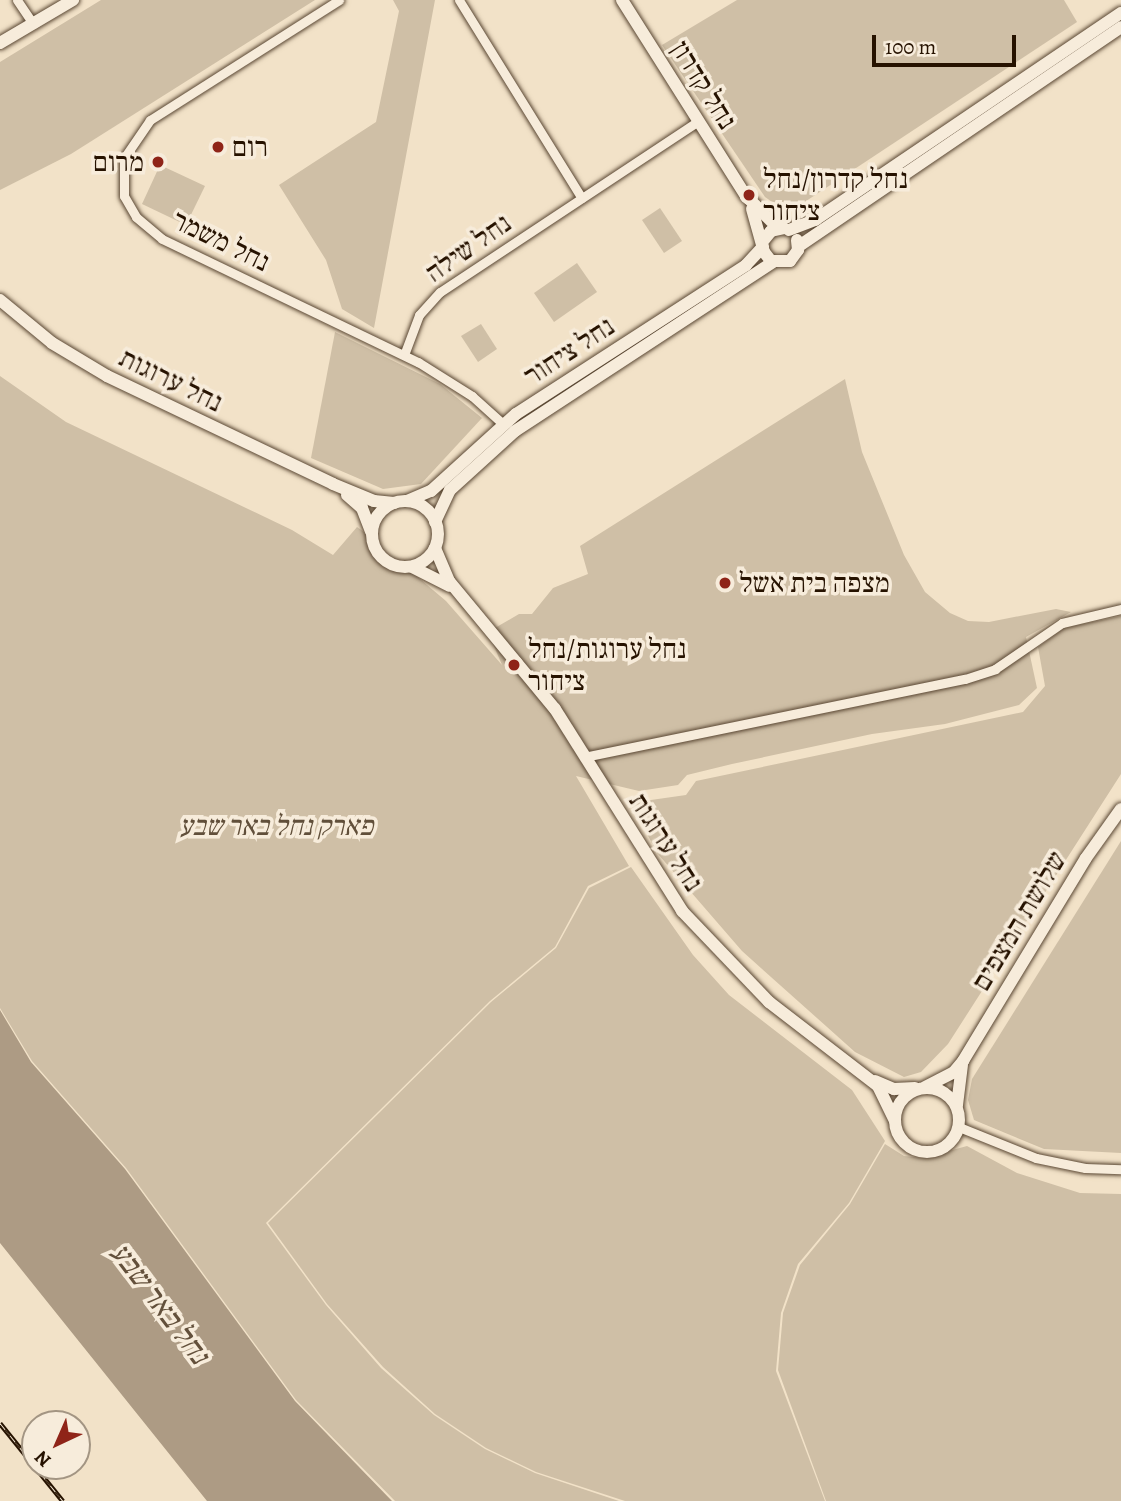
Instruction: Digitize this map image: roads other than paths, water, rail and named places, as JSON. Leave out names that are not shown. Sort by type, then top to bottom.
[{"type":"street","points":[[17,0],[33,24]]},
{"type":"street","points":[[0,43],[73,0]]},
{"type":"street","name":"נחל משמר","points":[[339,0],[150,120],[128,148],[122,184],[136,217],[162,239],[404,355],[463,390],[503,424]]},
{"type":"street","points":[[459,0],[582,198]]},
{"type":"street","name":"נחל קדרון","points":[[622,0],[746,196],[763,244],[773,262]]},
{"type":"street","points":[[784,229],[815,220],[1121,13]]},
{"type":"street","points":[[799,246],[1121,27]]},
{"type":"street","name":"נחל שילה","points":[[404,355],[419,315],[432,299],[697,122]]},
{"type":"street","name":"נחל קדרון","points":[[746,196],[799,246]]},
{"type":"street","name":"נחל ציחור","points":[[401,502],[431,491],[503,424],[738,270],[763,244],[784,229]]},
{"type":"street","name":"נחל ציחור","points":[[435,522],[450,490],[509,435],[773,262],[790,261],[799,246]]},
{"type":"street","name":"נחל ערוגות","points":[[0,300],[52,343],[107,376],[333,484],[374,501],[401,502]]},
{"type":"street","name":"נחל ערוגות","points":[[333,484],[362,508],[372,535]]},
{"type":"street","points":[[401,502],[423,507],[435,522],[435,548],[412,567],[385,560],[372,535],[378,515],[401,502]]},
{"type":"street","name":"נחל ערוגות","points":[[435,548],[461,595],[538,685],[659,879],[709,943],[769,1002],[870,1079],[886,1097],[895,1121]]},
{"type":"street","name":"נחל ערוגות","points":[[412,567],[461,595]]},
{"type":"street","points":[[584,757],[965,679],[996,669],[1062,623],[1121,609]]},
{"type":"street","name":"שלושת המצפים","points":[[922,1088],[953,1073],[963,1061],[1086,858],[1121,809]]},
{"type":"street","name":"שלושת המצפים","points":[[957,1105],[955,1092],[963,1061]]},
{"type":"street","name":"נחל ערוגות","points":[[870,1079],[894,1088],[922,1088]]},
{"type":"street","points":[[922,1088],[944,1091],[957,1105],[959,1127],[949,1144],[930,1152],[910,1147],[895,1121],[901,1100],[922,1088]]},
{"type":"street","points":[[959,1127],[1036,1158],[1085,1168],[1121,1168]]},
{"type":"water","name":"נחל באר שבע","points":[[0,1010],[31,1062],[125,1169],[295,1401],[392,1501],[207,1501],[0,1243]]},
{"type":"railway","points":[[0,1423],[63,1501]]},
{"type":"place","name":"רום","points":[[218,147]]},
{"type":"place","name":"מרום","points":[[158,162]]},
{"type":"place","name":"נחל קדרון/נחל ציחור","points":[[749,195]]},
{"type":"place","name":"מצפה בית אשל","points":[[725,583]]},
{"type":"place","name":"נחל ערוגות/נחל ציחור","points":[[514,665]]},
{"type":"park label","name":"פארק נחל באר שבע","points":[[276,826]]}]
